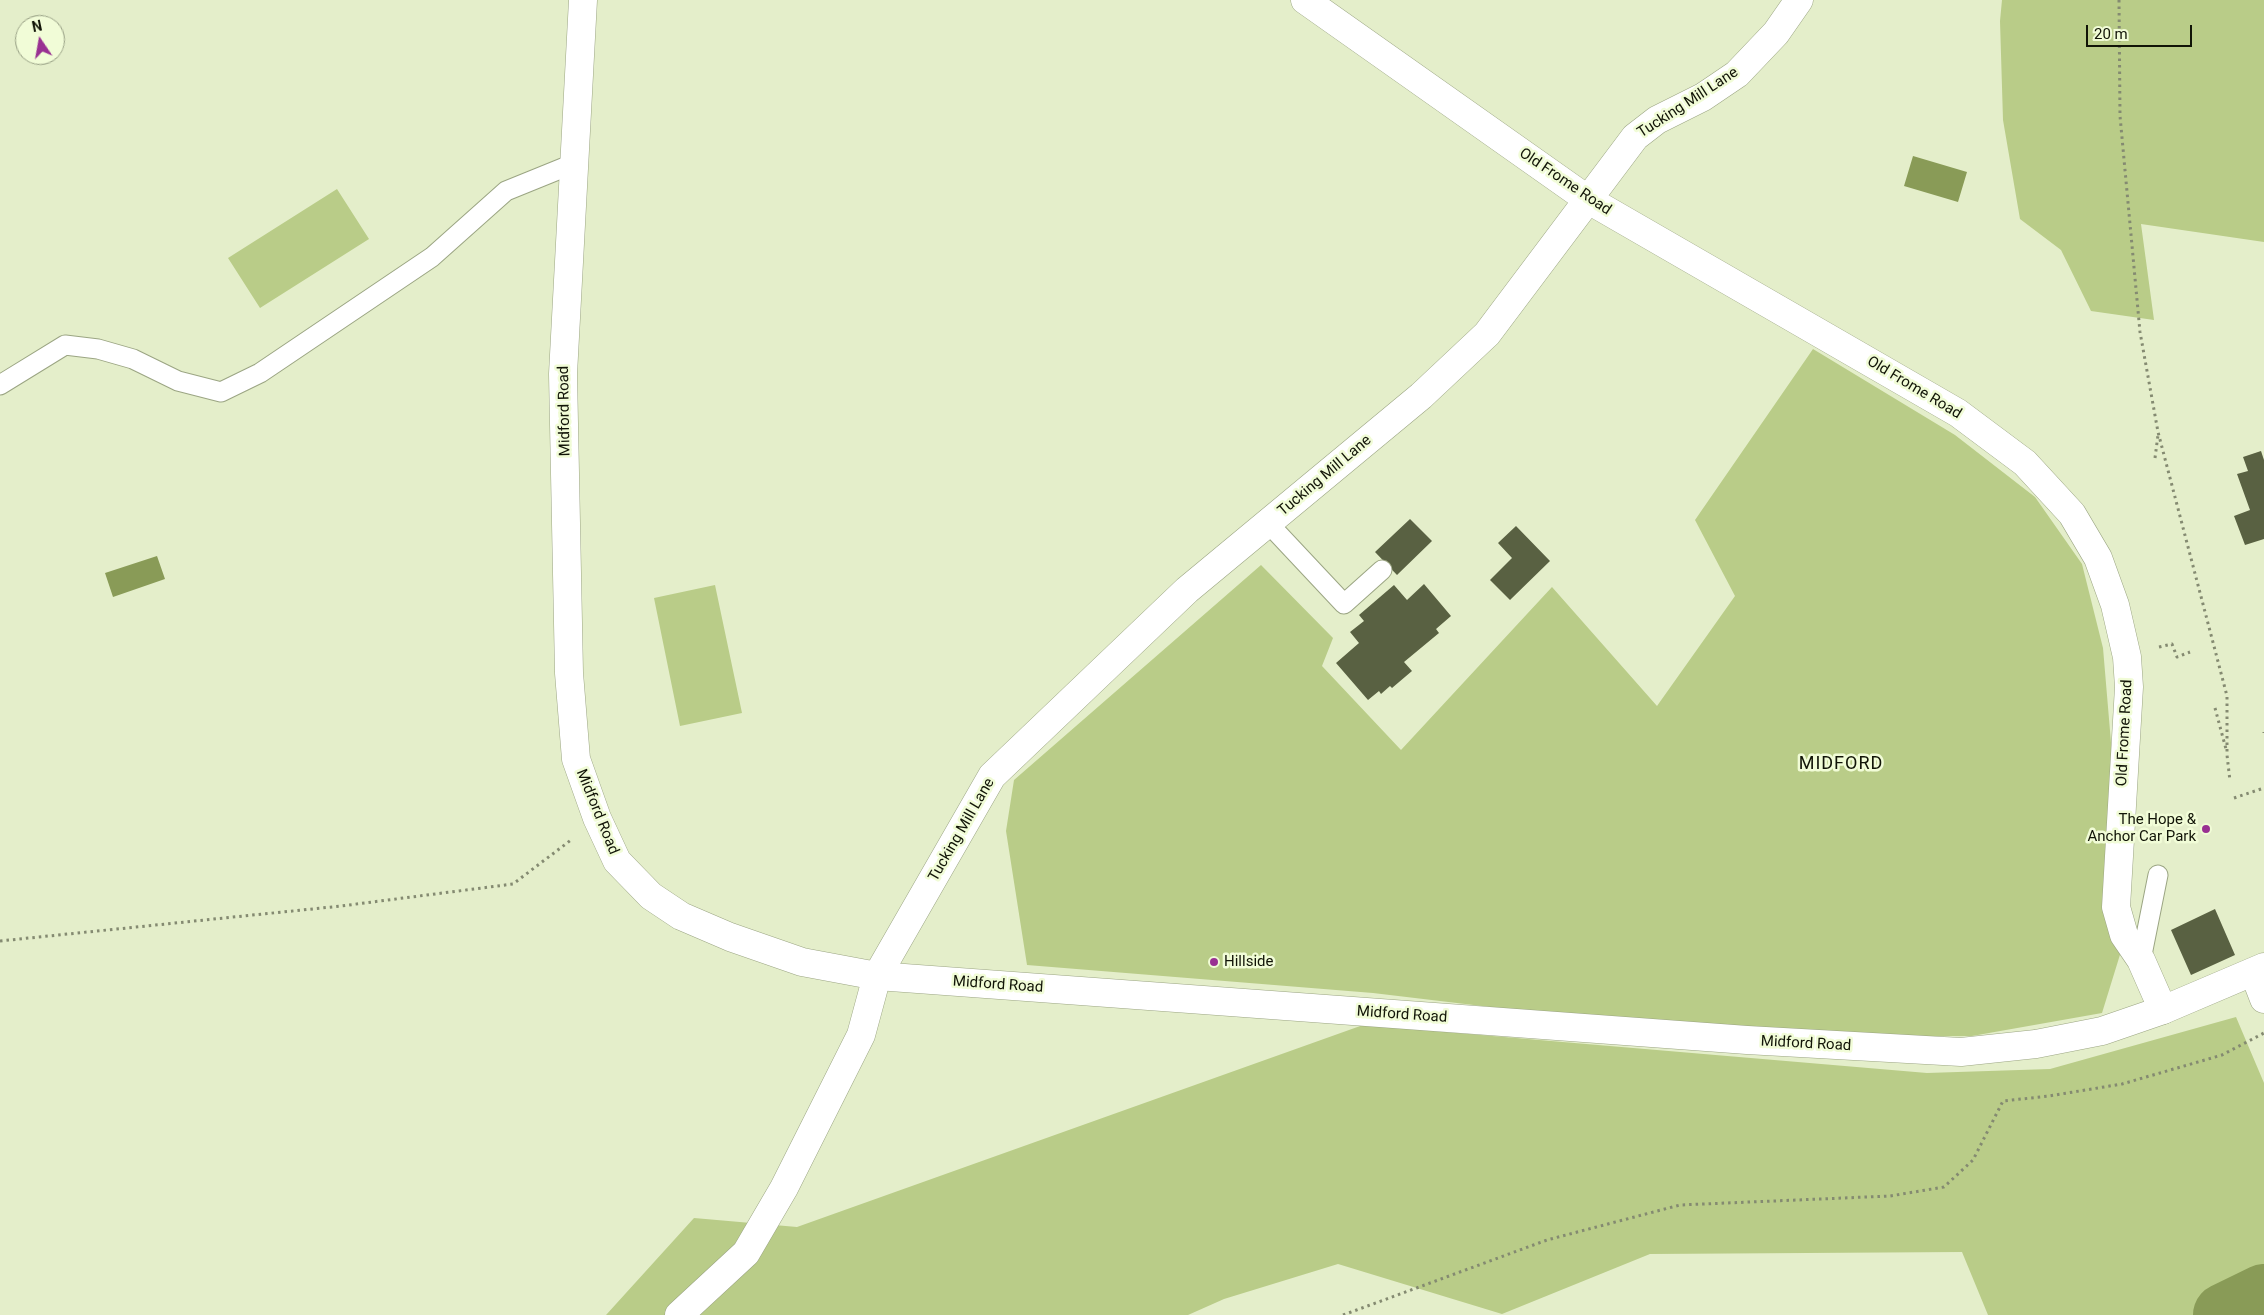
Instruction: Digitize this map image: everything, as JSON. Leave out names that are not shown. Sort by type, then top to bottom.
[{"type":"street","name":"Midford Road","points":[[583,0],[563,374],[569,673],[576,759],[597,818],[617,860],[651,896],[681,916],[730,937],[802,962],[877,976],[1747,1040],[1961,1052],[2036,1044],[2102,1030],[2162,1010],[2259,970]]},
{"type":"street","name":"Old Frome Road","points":[[1305,0],[1587,199],[1958,413],[2025,463],[2072,514],[2098,558],[2115,605],[2127,657],[2129,687],[2116,907],[2124,935],[2141,960],[2162,1010]]},
{"type":"street","name":"Tucking Mill Lane","points":[[679,1315],[746,1252],[784,1188],[861,1036],[877,976],[992,776],[1187,590],[1421,396],[1487,334],[1635,137],[1658,120],[1703,97],[1737,74],[1776,32],[1799,0]]},
{"type":"street","points":[[2259,970],[2264,999]]},
{"type":"lane","points":[[0,386],[65,345],[98,348],[133,359],[178,381],[221,392],[260,373],[432,257],[506,191],[575,163]]},
{"type":"lane","points":[[1268,523],[1344,604],[1382,570]]},
{"type":"lane","points":[[2141,960],[2158,875]]},
{"type":"path","points":[[2118,0],[2120,116],[2140,332],[2158,432],[2228,696],[2230,781]]},
{"type":"path","points":[[2155,458],[2158,432]]},
{"type":"path","points":[[2215,708],[2228,755]]},
{"type":"path","points":[[2234,798],[2264,788]]},
{"type":"path","points":[[0,941],[341,906],[512,884],[550,858],[597,818]]},
{"type":"path","points":[[1343,1315],[1547,1240],[1680,1205],[1890,1196],[1944,1187],[1973,1160],[2004,1101],[2122,1084],[2222,1055],[2264,1033]]},
{"type":"shaded area","points":[[2002,0],[2264,0],[2264,242],[2141,224],[2154,320],[2091,311],[2061,250],[2020,219],[2003,120],[2000,21]]},
{"type":"shaded area","points":[[1913,156],[1967,172],[1958,202],[1904,186]]},
{"type":"shaded area","points":[[337,189],[369,239],[260,308],[228,258]]},
{"type":"shaded area","points":[[1813,349],[1955,435],[2035,497],[2082,564],[2103,648],[2127,932],[2102,1013],[1972,1036],[1742,1037],[1373,993],[1027,965],[1006,831],[1014,780],[1261,565],[1333,638],[1322,666],[1401,750],[1552,587],[1657,706],[1735,596],[1695,520]]},
{"type":"shaded area","points":[[157,556],[165,579],[113,597],[105,573]]},
{"type":"shaded area","points":[[715,585],[742,713],[680,726],[654,598]]},
{"type":"shaded area","points":[[2236,1017],[2264,1083],[2264,1315],[1988,1315],[1962,1252],[1650,1254],[1502,1314],[1338,1264],[1224,1299],[1188,1315],[606,1315],[694,1218],[797,1227],[1363,1025],[1927,1073],[2050,1069]]},
{"type":"building","points":[[2261,451],[2264,460],[2264,539],[2245,545],[2234,516],[2250,510],[2237,474],[2248,471],[2243,457]]},
{"type":"building","points":[[1410,519],[1432,541],[1397,575],[1375,552]]},
{"type":"building","points":[[1516,526],[1550,561],[1510,600],[1490,580],[1512,558],[1498,543]]},
{"type":"building","points":[[1424,584],[1451,616],[1436,629],[1439,633],[1404,662],[1412,671],[1392,688],[1390,686],[1381,694],[1379,691],[1368,700],[1336,663],[1359,643],[1350,632],[1364,621],[1359,615],[1394,585],[1407,600]]},
{"type":"building","points":[[2215,909],[2235,955],[2191,975],[2171,930]]},
{"type":"waterway","points":[[2225,1315],[2264,1296]]},
{"type":"place","name":"The Hope & Anchor Car Park","points":[[2206,829]]},
{"type":"place","name":"Hillside","points":[[1214,962]]},
{"type":"district","name":"MIDFORD","points":[[1841,764]]}]
